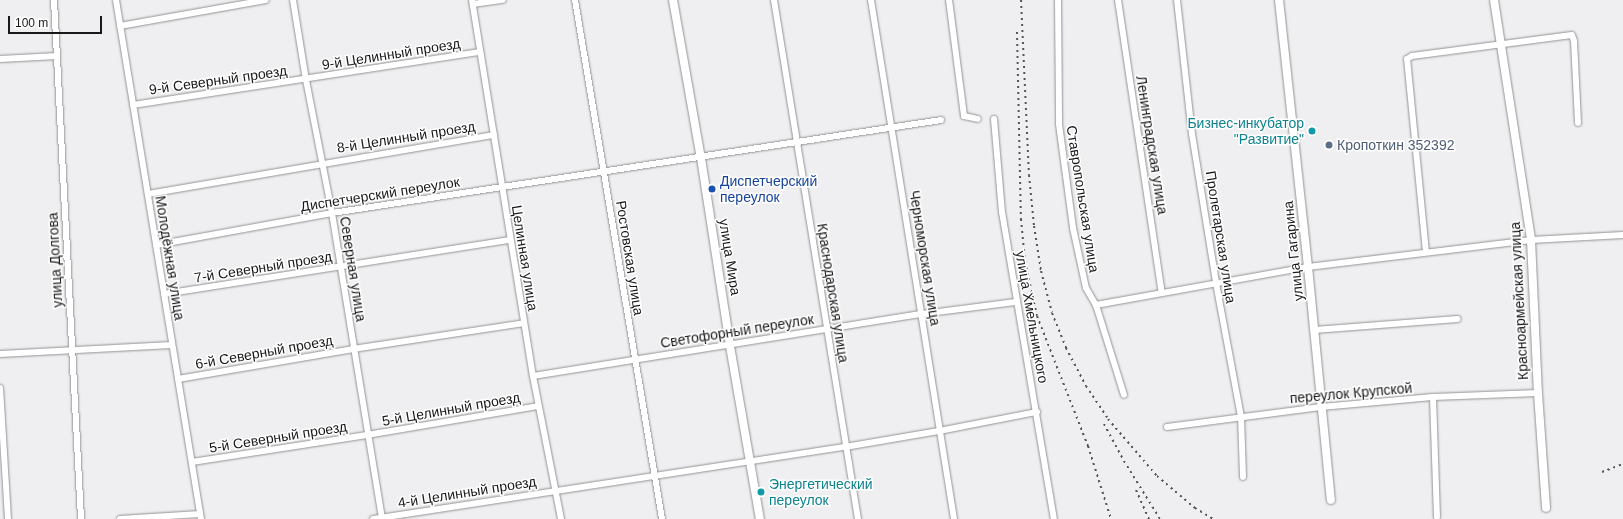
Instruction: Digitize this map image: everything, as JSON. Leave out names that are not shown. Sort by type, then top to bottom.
[{"type":"street","name":"улица Долгова","points":[[54,0],[81,519]]},
{"type":"street","name":"Молодёжная улица","points":[[116,0],[200,516]]},
{"type":"street","points":[[120,26],[266,0]]},
{"type":"street","name":"Северная улица","points":[[293,0],[306,80],[332,213],[367,435],[382,518]]},
{"type":"street","points":[[473,2],[503,0]]},
{"type":"street","name":"Ростовская улица","points":[[575,0],[634,360],[662,519]]},
{"type":"street","name":"улица Мира","points":[[673,0],[701,158],[730,346],[760,519]]},
{"type":"street","name":"Краснодарская улица","points":[[774,0],[858,519]]},
{"type":"street","name":"Черноморская улица","points":[[871,0],[954,519]]},
{"type":"street","points":[[949,0],[964,116],[978,119]]},
{"type":"street","name":"Ставропольская улица","points":[[1058,0],[1059,124],[1062,157],[1073,228],[1086,288],[1096,305],[1124,395]]},
{"type":"street","name":"Ленинградская улица","points":[[1118,0],[1162,293]]},
{"type":"street","name":"Пролетарская улица","points":[[1177,0],[1192,134],[1216,283],[1241,416],[1244,477]]},
{"type":"street","name":"улица Гагарина","points":[[1279,0],[1308,267],[1331,500]]},
{"type":"street","name":"Красноармейская улица","points":[[1494,0],[1531,240],[1538,393],[1546,508]]},
{"type":"street","name":"Целинная улица","points":[[473,2],[501,187],[538,406],[561,519]]},
{"type":"street","points":[[1426,252],[1407,59],[1412,56],[1572,35],[1574,41],[1578,123]]},
{"type":"street","name":"9-й Целинный проезд","points":[[306,80],[480,52]]},
{"type":"street","points":[[0,59],[57,56]]},
{"type":"street","name":"9-й Северный проезд","points":[[133,105],[306,80]]},
{"type":"street","name":"улица Хмельницкого","points":[[994,119],[1002,212],[1016,302],[1037,412],[1054,519]]},
{"type":"street","name":"Диспетчерский переулок","points":[[156,245],[332,213],[603,171],[701,158],[891,126],[941,120]]},
{"type":"street","name":"8-й Целинный проезд","points":[[148,194],[322,163],[494,135]]},
{"type":"street","points":[[1096,305],[1308,267],[1531,240],[1623,235]]},
{"type":"street","name":"7-й Северный проезд","points":[[164,294],[510,240]]},
{"type":"street","name":"Светофорный переулок","points":[[533,376],[730,346],[922,314],[1016,302]]},
{"type":"street","points":[[1314,330],[1458,319]]},
{"type":"street","name":"6-й Северный проезд","points":[[178,379],[353,349],[524,323]]},
{"type":"street","points":[[0,354],[172,344]]},
{"type":"street","points":[[0,388],[8,519]]},
{"type":"street","name":"переулок Крупской","points":[[1167,427],[1241,416],[1321,407],[1432,397],[1538,393]]},
{"type":"street","points":[[1432,397],[1437,517]]},
{"type":"street","name":"5-й Целинный проезд","points":[[367,435],[538,406]]},
{"type":"street","points":[[556,490],[939,431],[1037,412]]},
{"type":"street","name":"5-й Северный проезд","points":[[192,462],[367,435]]},
{"type":"street","name":"4-й Целинный проезд","points":[[373,519],[556,490]]},
{"type":"street","points":[[120,519],[200,516]]},
{"type":"railway","points":[[1021,0],[1029,175],[1034,226],[1041,271],[1052,313],[1066,348],[1086,386],[1108,419],[1157,476],[1195,508],[1213,519]]},
{"type":"railway","points":[[1017,32],[1021,219],[1025,261],[1037,316],[1088,446],[1111,519]]},
{"type":"railway","points":[[1104,424],[1124,461],[1160,519]]},
{"type":"railway","points":[[1602,472],[1623,464]]},
{"type":"railway","points":[[1136,490],[1149,519]]},
{"type":"place","name":"Бизнес-инкубатор \"Развитие\"","points":[[1312,131]]},
{"type":"place","name":"Кропоткин 352392","points":[[1329,145]]},
{"type":"place","name":"Диспетчерский переулок","points":[[712,189]]},
{"type":"place","name":"Энергетический переулок","points":[[761,492]]}]
